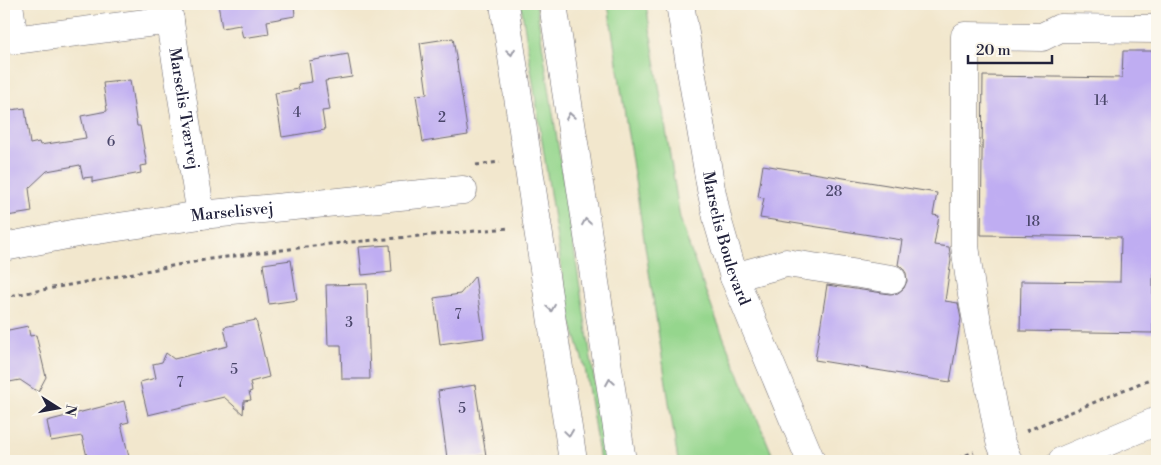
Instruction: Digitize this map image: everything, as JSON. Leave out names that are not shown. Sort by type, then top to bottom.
[{"type":"street","points":[[9,4],[9,41],[168,12]]},
{"type":"street","points":[[504,4],[573,461]]},
{"type":"street","points":[[552,4],[622,461]]},
{"type":"street","name":"Marselis Boulevard","points":[[680,4],[718,222],[734,277],[811,461]]},
{"type":"street","name":"Marselis Tværvej","points":[[168,12],[201,215]]},
{"type":"street","points":[[1004,451],[972,295],[965,246],[965,36],[1042,37],[1060,28],[1157,29]]},
{"type":"street","name":"Marselisvej","points":[[4,247],[77,233],[201,215],[463,190]]},
{"type":"street","points":[[734,277],[786,263],[892,279]]},
{"type":"street","points":[[1062,461],[1157,421]]},
{"type":"path","points":[[463,190],[460,167],[528,158]]},
{"type":"path","points":[[4,297],[210,259],[330,244],[537,225]]},
{"type":"path","points":[[951,461],[1004,451],[1155,377],[1157,404]]},
{"type":"green space","points":[[521,4],[536,4],[607,461],[600,461],[585,368],[567,304]]},
{"type":"green space","points":[[608,4],[646,4],[680,218],[713,310],[775,461],[678,461]]},
{"type":"building","points":[[218,4],[294,4],[295,16],[267,21],[269,34],[243,38],[240,25],[222,28]]},
{"type":"building","points":[[453,38],[468,135],[423,142],[416,95],[427,94],[420,43]]},
{"type":"building","points":[[1123,51],[1157,51],[1157,273],[1153,273],[1153,333],[1020,331],[1021,281],[1120,282],[1121,237],[981,235],[983,76],[1122,78]]},
{"type":"building","points":[[348,54],[352,77],[325,81],[330,110],[322,111],[325,130],[282,137],[275,93],[299,89],[298,84],[312,82],[309,61]]},
{"type":"building","points":[[130,80],[137,126],[140,126],[147,165],[140,166],[141,173],[92,182],[92,177],[83,178],[80,165],[47,171],[29,188],[32,212],[7,216],[4,195],[4,111],[25,108],[30,144],[39,142],[40,145],[86,138],[81,116],[107,111],[103,83]]},
{"type":"building","points":[[763,165],[937,193],[933,215],[939,216],[934,245],[949,247],[951,260],[945,301],[958,303],[961,319],[950,382],[815,360],[827,285],[890,294],[898,293],[904,288],[907,281],[906,273],[898,265],[902,240],[760,218],[764,198],[758,197]]},
{"type":"building","points":[[390,245],[392,272],[362,275],[359,247]]},
{"type":"building","points":[[291,260],[297,300],[269,304],[263,264]]},
{"type":"building","points":[[475,276],[484,338],[440,344],[434,298],[460,294]]},
{"type":"building","points":[[367,284],[370,379],[342,379],[341,345],[328,345],[326,285]]},
{"type":"building","points":[[256,320],[269,377],[250,382],[252,391],[249,392],[251,400],[244,401],[243,414],[224,397],[148,415],[140,382],[156,378],[153,364],[162,362],[166,353],[174,359],[228,346],[224,327]]},
{"type":"building","points":[[28,326],[30,336],[36,335],[46,377],[38,392],[20,380],[4,383],[4,331]]},
{"type":"building","points":[[475,385],[486,456],[447,458],[438,391]]},
{"type":"building","points":[[124,401],[129,422],[121,424],[130,461],[88,461],[82,436],[51,441],[47,421]]}]
